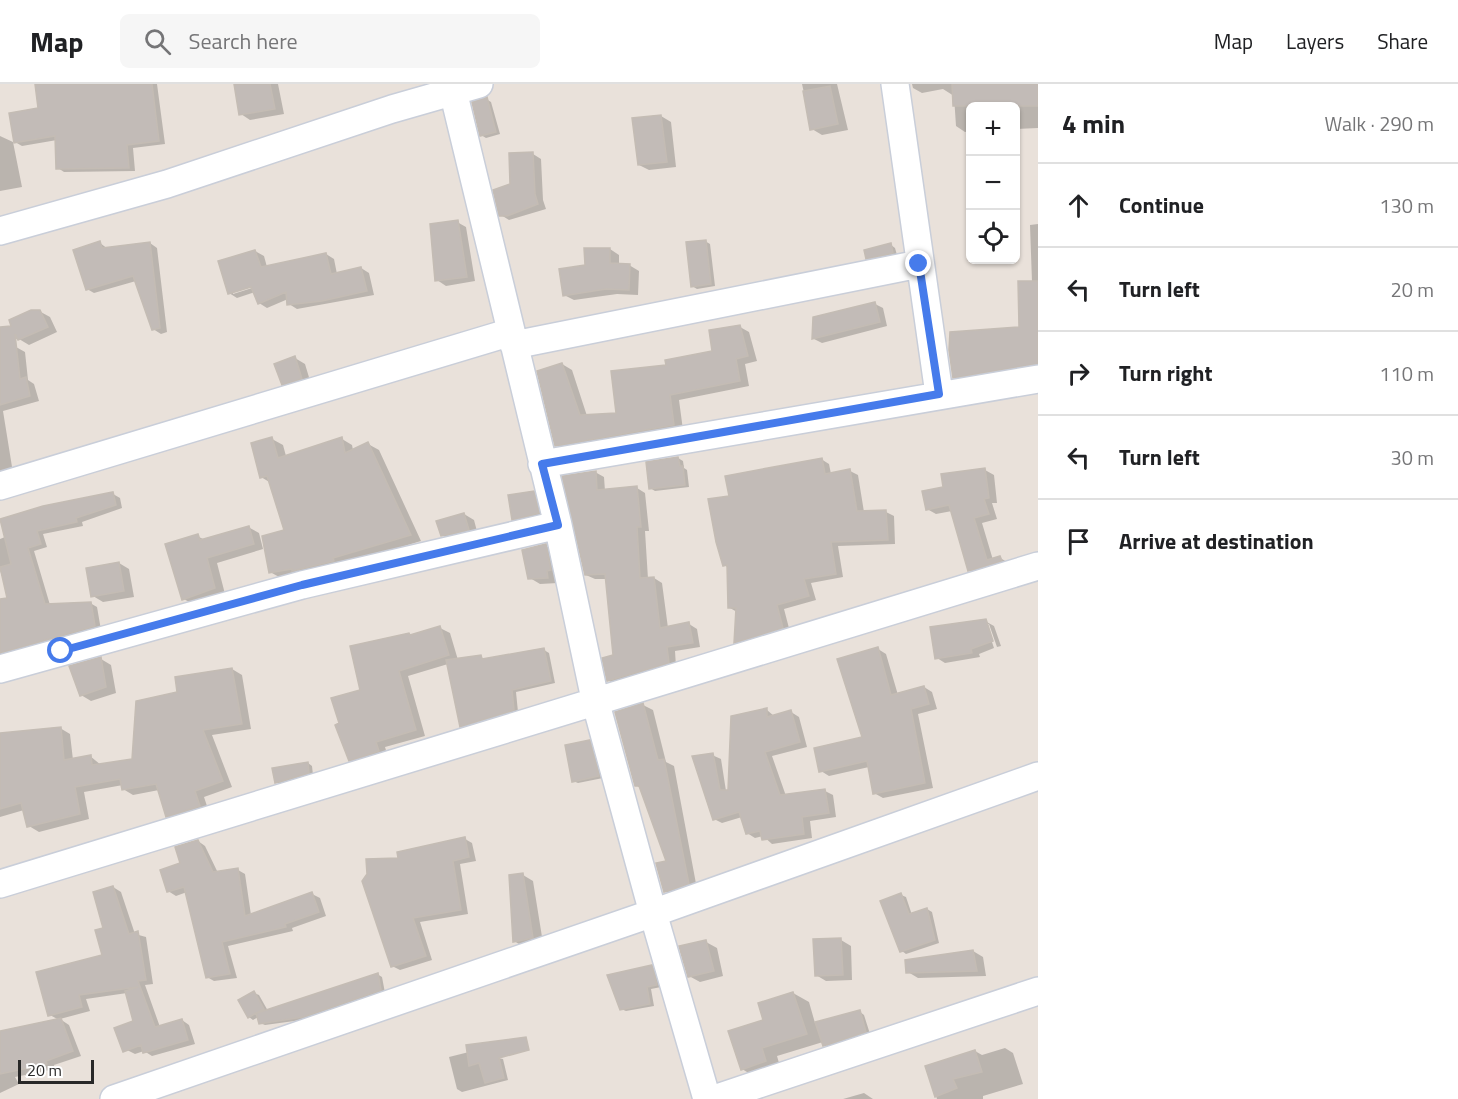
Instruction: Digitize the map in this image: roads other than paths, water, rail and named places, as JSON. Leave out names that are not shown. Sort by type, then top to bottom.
[{"type":"street","points":[[0,231],[167,184],[479,84]]},
{"type":"street","points":[[895,84],[939,394]]},
{"type":"street","points":[[453,91],[558,525],[596,704],[653,913],[708,1099]]},
{"type":"street","points":[[0,486],[512,339],[919,264]]},
{"type":"street","points":[[542,464],[939,394],[1038,379]]},
{"type":"street","points":[[0,669],[302,585],[558,525]]},
{"type":"street","points":[[0,884],[596,704],[1038,566]]},
{"type":"street","points":[[114,1099],[653,913],[1038,776]]},
{"type":"street","points":[[714,1099],[1038,991]]}]
